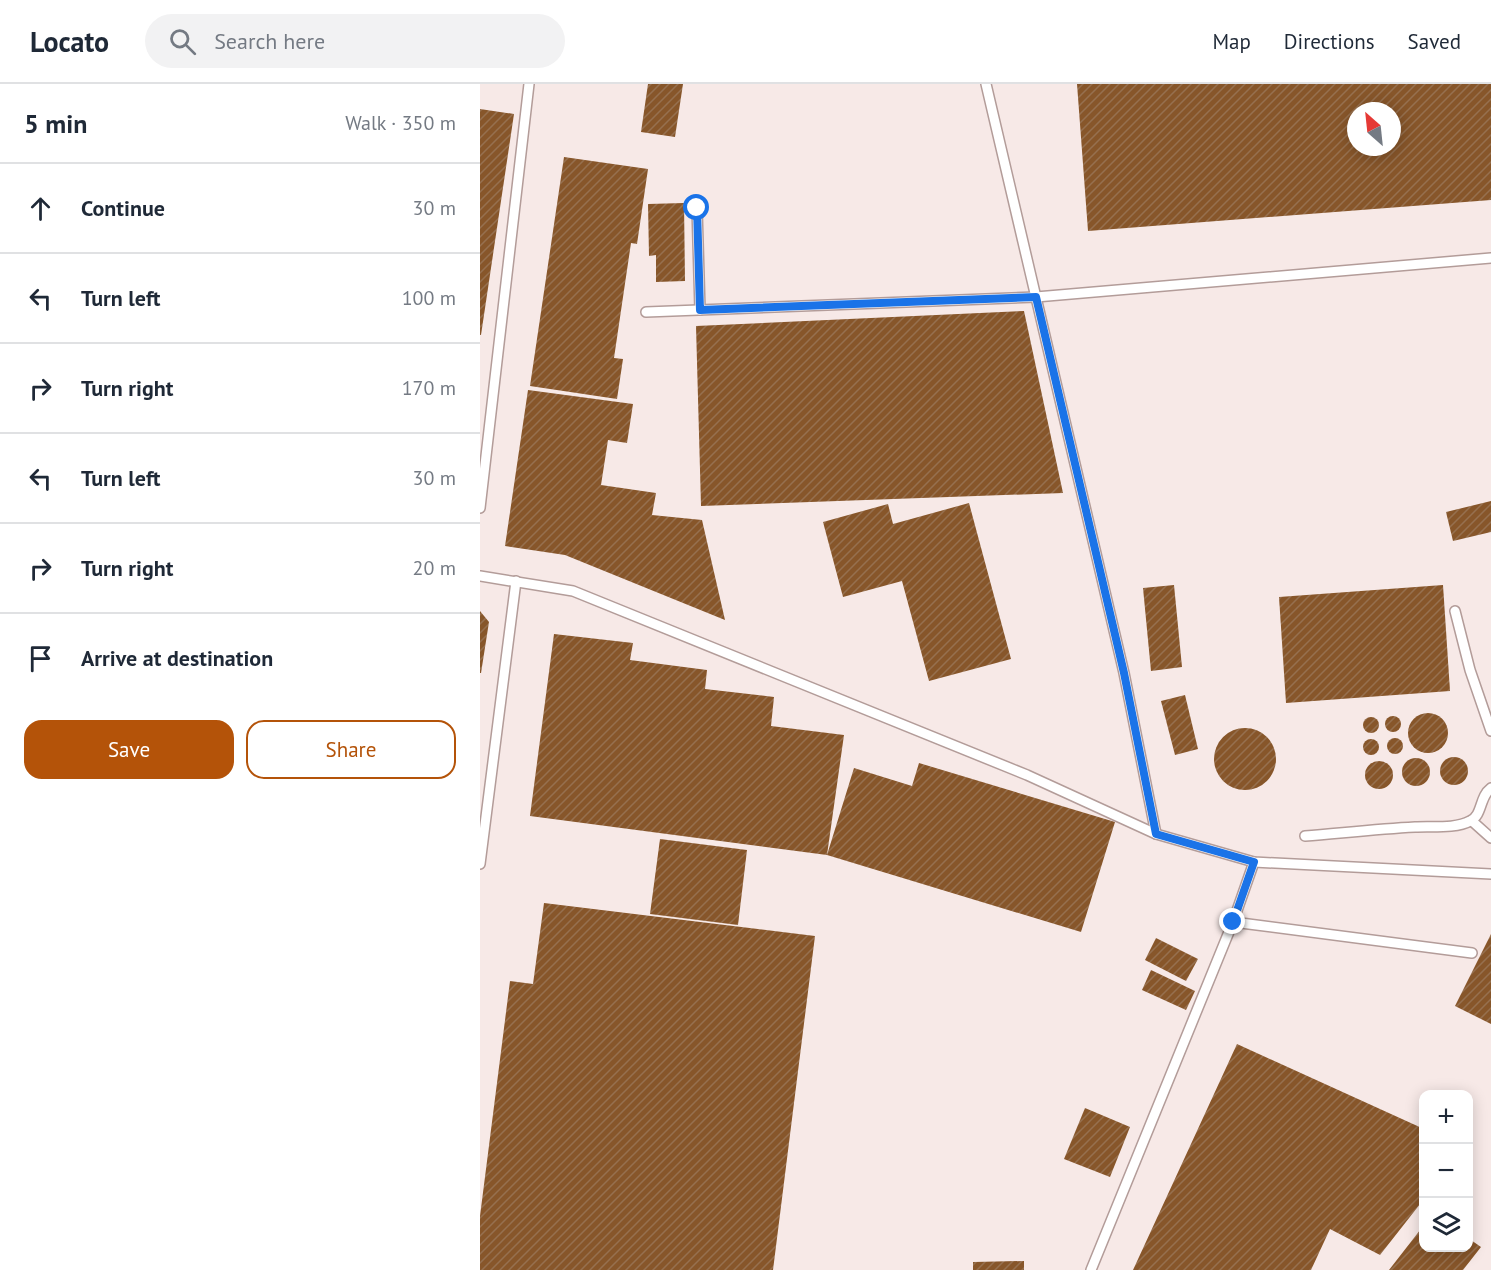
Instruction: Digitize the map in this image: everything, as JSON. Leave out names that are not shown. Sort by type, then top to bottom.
[{"type":"lane","points":[[480,508],[529,84]]},
{"type":"lane","points":[[986,84],[1124,673],[1156,834]]},
{"type":"lane","points":[[697,208],[700,310]]},
{"type":"lane","points":[[646,312],[1036,297],[1491,258]]},
{"type":"lane","points":[[480,576],[573,591],[1027,775],[1156,834],[1254,862],[1491,874]]},
{"type":"lane","points":[[480,864],[516,581]]},
{"type":"lane","points":[[1455,611],[1470,670],[1491,731]]},
{"type":"lane","points":[[1305,836],[1461,825],[1472,821],[1478,815],[1483,796],[1491,788]]},
{"type":"lane","points":[[1472,821],[1491,838]]},
{"type":"lane","points":[[1091,1270],[1233,922],[1254,862]]},
{"type":"lane","points":[[1233,922],[1473,953]]},
{"type":"shaded area","points":[[480,84],[1491,84],[1491,1270],[480,1270]]},
{"type":"building","points":[[648,84],[683,84],[675,137],[641,132]]},
{"type":"building","points":[[1077,84],[1491,84],[1491,200],[1088,231]]},
{"type":"building","points":[[480,109],[514,114],[481,335],[480,335]]},
{"type":"building","points":[[564,157],[648,169],[637,244],[631,243],[614,358],[623,359],[617,399],[530,386]]},
{"type":"building","points":[[684,203],[685,281],[656,282],[656,255],[649,256],[648,204]]},
{"type":"building","points":[[1024,311],[1063,493],[701,506],[696,326]]},
{"type":"building","points":[[528,390],[633,404],[627,443],[608,440],[601,485],[656,493],[652,515],[702,520],[725,620],[565,555],[505,546]]},
{"type":"building","points":[[1491,501],[1491,532],[1453,541],[1446,512]]},
{"type":"building","points":[[969,503],[1011,659],[929,681],[902,581],[843,597],[823,522],[888,504],[893,524]]},
{"type":"building","points":[[1174,585],[1182,667],[1151,671],[1143,588]]},
{"type":"building","points":[[1443,585],[1450,691],[1286,703],[1279,597]]},
{"type":"building","points":[[480,611],[489,622],[481,673],[480,673]]},
{"type":"building","points":[[554,634],[633,643],[630,660],[707,670],[705,689],[774,697],[771,726],[844,735],[827,855],[530,816]]},
{"type":"building","points":[[1185,695],[1198,749],[1175,755],[1161,701]]},
{"type":"building","points":[[1428,713],[1442,719],[1448,733],[1442,747],[1428,753],[1414,747],[1408,733],[1414,719]]},
{"type":"building","points":[[1393,716],[1399,718],[1401,724],[1399,730],[1393,732],[1387,730],[1385,724],[1387,718]]},
{"type":"building","points":[[1371,717],[1379,725],[1371,733],[1363,725]]},
{"type":"building","points":[[1239,728],[1251,728],[1267,737],[1274,747],[1276,759],[1274,771],[1267,781],[1251,790],[1239,790],[1228,785],[1219,776],[1214,765],[1214,753],[1219,742],[1228,733]]},
{"type":"building","points":[[1395,738],[1401,740],[1403,746],[1401,752],[1395,754],[1389,752],[1387,746],[1389,740]]},
{"type":"building","points":[[1371,739],[1377,741],[1379,747],[1377,753],[1371,755],[1365,753],[1363,747],[1365,741]]},
{"type":"building","points":[[1454,757],[1464,761],[1468,771],[1464,781],[1454,785],[1444,781],[1440,771],[1444,761]]},
{"type":"building","points":[[1416,758],[1426,762],[1430,772],[1426,782],[1416,786],[1406,782],[1402,772],[1406,762]]},
{"type":"building","points":[[1379,761],[1389,765],[1393,775],[1389,785],[1379,789],[1369,785],[1365,775],[1369,765]]},
{"type":"building","points":[[919,763],[1115,822],[1081,932],[827,855],[854,768],[912,786]]},
{"type":"building","points":[[660,839],[747,850],[738,925],[650,914]]},
{"type":"building","points":[[544,903],[815,936],[773,1270],[480,1270],[480,1216],[510,981],[533,984]]},
{"type":"building","points":[[1491,934],[1491,1024],[1455,1006]]},
{"type":"building","points":[[1156,938],[1198,959],[1186,981],[1145,960]]},
{"type":"building","points":[[1151,970],[1195,991],[1186,1010],[1142,990]]},
{"type":"building","points":[[1237,1044],[1419,1127],[1419,1205],[1380,1255],[1330,1229],[1311,1270],[1133,1270]]},
{"type":"building","points":[[1085,1108],[1130,1127],[1110,1177],[1064,1159]]},
{"type":"building","points":[[1419,1231],[1419,1252],[1473,1252],[1473,1241],[1481,1247],[1463,1270],[1389,1270]]},
{"type":"building","points":[[1024,1261],[1024,1270],[973,1270],[973,1262]]},
{"type":"route","points":[[697,208],[700,310],[1036,297],[1124,673],[1156,834],[1254,862],[1233,922]]}]
